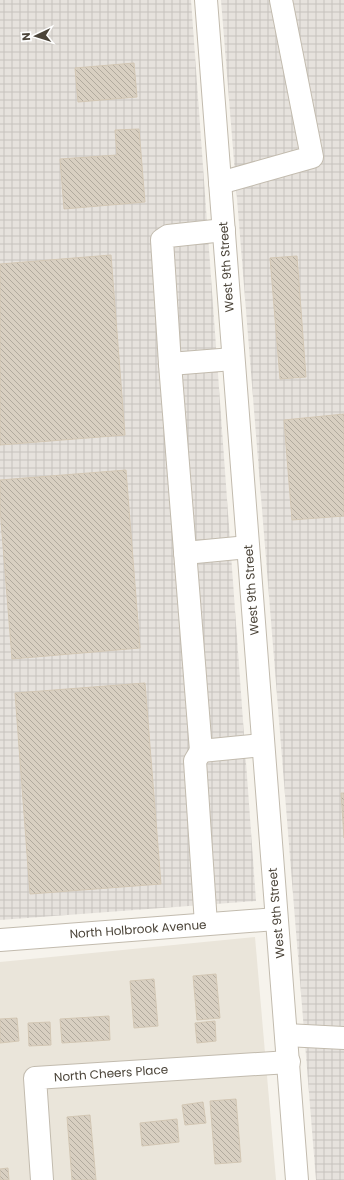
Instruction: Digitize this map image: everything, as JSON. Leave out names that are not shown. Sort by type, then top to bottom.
[{"type":"street","name":"West 9th Street","points":[[206,0],[262,745],[298,1180]]},
{"type":"street","points":[[220,183],[312,157],[281,0]]},
{"type":"street","points":[[206,924],[195,761],[201,751],[170,364],[162,240],[168,236],[224,230]]},
{"type":"street","points":[[170,364],[233,359]]},
{"type":"street","points":[[185,553],[248,547]]},
{"type":"street","points":[[201,751],[262,745]]},
{"type":"street","name":"North Holbrook Avenue","points":[[0,940],[276,919]]},
{"type":"street","points":[[286,1035],[344,1038]]},
{"type":"street","name":"North Cheers Place","points":[[42,1180],[35,1078],[288,1062]]},
{"type":"shaded area","points":[[0,0],[191,0],[256,901],[0,920]]},
{"type":"shaded area","points":[[221,0],[344,0],[344,1180],[316,1180]]},
{"type":"shaded area","points":[[255,937],[276,1180],[0,1180],[0,962]]},
{"type":"building","points":[[134,63],[137,97],[78,102],[75,68]]},
{"type":"building","points":[[139,129],[145,202],[64,209],[60,159],[117,155],[115,130]]},
{"type":"building","points":[[111,255],[125,435],[0,445],[0,264]]},
{"type":"building","points":[[297,256],[306,377],[280,379],[270,258]]},
{"type":"building","points":[[344,414],[344,516],[292,520],[284,420]]},
{"type":"building","points":[[126,470],[140,648],[12,659],[0,508],[0,480]]},
{"type":"building","points":[[145,683],[161,884],[30,894],[15,693]]},
{"type":"building","points":[[341,793],[344,793],[344,838]]},
{"type":"building","points":[[216,974],[220,1018],[197,1020],[193,976]]},
{"type":"building","points":[[154,979],[158,1026],[134,1028],[130,981]]},
{"type":"building","points":[[109,1016],[110,1040],[62,1043],[60,1019]]},
{"type":"building","points":[[17,1018],[19,1041],[0,1043],[0,1019]]},
{"type":"building","points":[[215,1021],[216,1041],[197,1043],[195,1023]]},
{"type":"building","points":[[50,1022],[51,1045],[29,1046],[28,1023]]},
{"type":"building","points":[[236,1099],[241,1162],[215,1164],[210,1101]]},
{"type":"building","points":[[203,1102],[206,1123],[185,1125],[182,1105]]},
{"type":"building","points":[[90,1115],[96,1180],[72,1180],[67,1117]]},
{"type":"building","points":[[177,1119],[179,1142],[142,1146],[140,1123]]},
{"type":"building","points":[[8,1168],[9,1180],[0,1180],[0,1169]]}]
